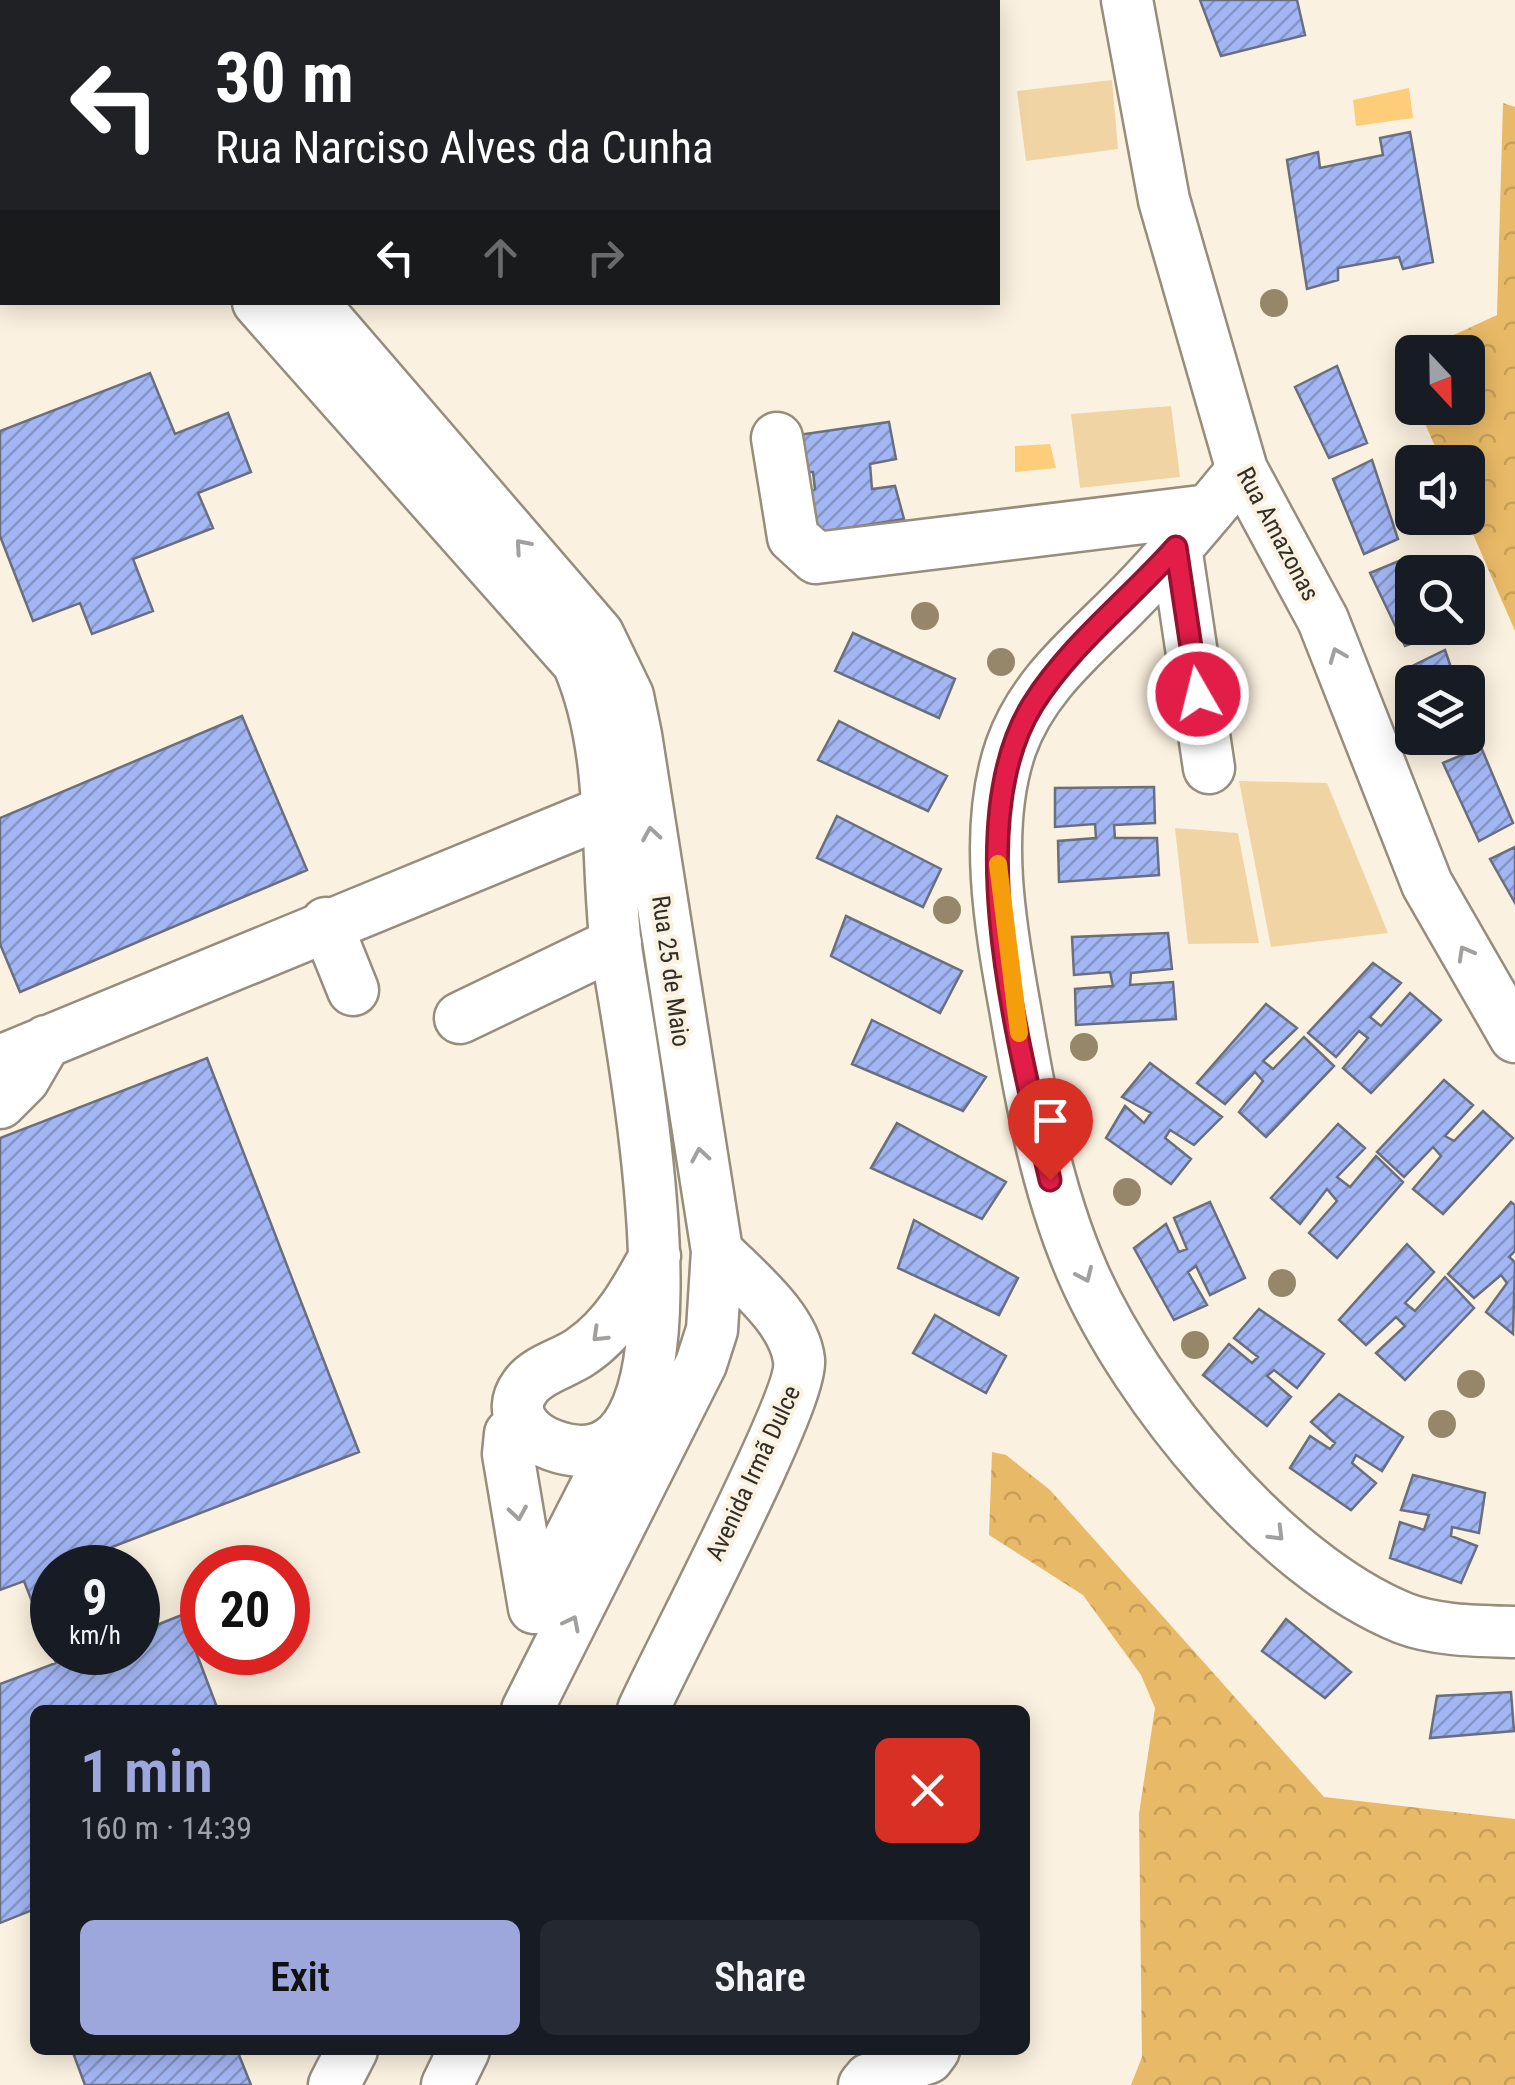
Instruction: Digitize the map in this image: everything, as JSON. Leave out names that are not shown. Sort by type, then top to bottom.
[{"type":"street","name":"Rua Amazonas","points":[[1127,0],[1164,200],[1242,470],[1324,620],[1427,884],[1515,1036]]},
{"type":"street","points":[[261,305],[578,662],[595,712],[607,811],[616,944],[650,1182],[655,1256],[652,1344],[644,1384],[622,1435],[534,1608],[508,1454],[510,1434],[521,1423]]},
{"type":"street","name":"Rua 25 de Maio","points":[[315,305],[598,634],[616,664],[636,734],[717,1252],[712,1330],[701,1364],[530,1705]]},
{"type":"street","points":[[777,438],[794,536],[816,558],[1209,510]]},
{"type":"street","points":[[1242,470],[1176,547],[1060,666],[1012,746],[1000,796],[997,849],[1008,970],[1050,1180],[1081,1270],[1122,1351],[1170,1415],[1282,1542],[1341,1588],[1407,1620],[1476,1632],[1515,1632]]},
{"type":"street","points":[[1176,547],[1209,768]]},
{"type":"street","points":[[0,1061],[326,923],[607,811]]},
{"type":"street","points":[[326,923],[353,990]]},
{"type":"street","points":[[460,1018],[616,944]]},
{"type":"street","points":[[0,1102],[24,1080],[46,1041]]},
{"type":"street","name":"Avenida Irmã Dulce","points":[[645,1705],[783,1418],[800,1364],[795,1344],[783,1324],[717,1252]]},
{"type":"street","points":[[622,1435],[599,1446],[576,1449],[534,1436],[521,1423],[517,1410],[526,1384],[583,1351],[609,1326],[631,1300],[655,1256]]},
{"type":"street","points":[[334,2085],[349,2055]]},
{"type":"street","points":[[447,2085],[462,2055]]},
{"type":"street","points":[[864,2085],[869,2079],[915,2065],[928,2055]]},
{"type":"green space","points":[[1503,103],[1515,107],[1515,631],[1473,535],[1485,535],[1485,445],[1434,445],[1426,425],[1485,425],[1485,335],[1454,335],[1497,315]]},
{"type":"green space","points":[[992,1452],[1006,1455],[1050,1490],[1324,1797],[1515,1819],[1515,2085],[1131,2085],[1142,2057],[1139,1814],[1155,1708],[1141,1675],[1083,1595],[989,1535]]},
{"type":"shaded area","points":[[1112,80],[1118,149],[1026,161],[1017,91]]},
{"type":"shaded area","points":[[1409,88],[1413,118],[1356,126],[1353,100]]},
{"type":"shaded area","points":[[1171,406],[1180,477],[1080,488],[1071,414]]},
{"type":"shaded area","points":[[1050,444],[1056,468],[1015,472],[1015,446]]},
{"type":"shaded area","points":[[1239,781],[1327,783],[1388,933],[1271,947]]},
{"type":"shaded area","points":[[1175,828],[1238,833],[1259,943],[1188,944]]},
{"type":"building","points":[[1200,0],[1297,0],[1305,35],[1221,56]]},
{"type":"building","points":[[1410,132],[1433,262],[1403,269],[1399,257],[1338,268],[1338,280],[1307,289],[1287,160],[1318,152],[1320,168],[1383,155],[1380,138]]},
{"type":"building","points":[[1337,366],[1367,443],[1329,458],[1295,387]]},
{"type":"building","points":[[150,373],[175,434],[228,413],[251,472],[198,493],[213,528],[133,559],[153,611],[92,634],[80,603],[33,621],[0,536],[0,431]]},
{"type":"building","points":[[889,422],[896,459],[870,464],[872,489],[895,486],[904,519],[803,535],[798,495],[815,489],[813,472],[798,472],[791,436]]},
{"type":"building","points":[[1372,460],[1398,539],[1364,554],[1333,479]]},
{"type":"building","points":[[1395,563],[1395,625],[1370,573]]},
{"type":"building","points":[[853,633],[955,679],[939,718],[835,671]]},
{"type":"building","points":[[1445,650],[1450,665],[1414,665]]},
{"type":"building","points":[[242,716],[307,870],[20,992],[0,944],[0,818]]},
{"type":"building","points":[[839,721],[947,776],[928,811],[818,760]]},
{"type":"building","points":[[1462,755],[1484,755],[1513,823],[1479,841],[1443,763]]},
{"type":"building","points":[[1154,787],[1155,823],[1114,825],[1115,838],[1157,838],[1159,875],[1059,882],[1058,841],[1096,838],[1095,824],[1055,827],[1055,788]]},
{"type":"building","points":[[837,816],[941,869],[923,907],[817,858]]},
{"type":"building","points":[[1515,847],[1515,903],[1490,859]]},
{"type":"building","points":[[846,916],[962,971],[940,1013],[831,956]]},
{"type":"building","points":[[1168,933],[1172,969],[1131,973],[1130,985],[1173,982],[1176,1019],[1076,1025],[1075,989],[1113,986],[1110,972],[1074,975],[1072,937]]},
{"type":"building","points":[[1373,963],[1401,983],[1370,1017],[1381,1026],[1410,993],[1441,1020],[1371,1093],[1343,1068],[1368,1038],[1359,1031],[1336,1057],[1308,1033]]},
{"type":"building","points":[[1266,1004],[1297,1028],[1263,1061],[1273,1069],[1304,1037],[1334,1066],[1266,1137],[1239,1112],[1263,1081],[1255,1072],[1225,1104],[1197,1083]]},
{"type":"building","points":[[872,1020],[986,1077],[963,1111],[852,1064]]},
{"type":"building","points":[[207,1058],[359,1452],[117,1545],[30,1545],[30,1596],[24,1581],[0,1590],[0,1138]]},
{"type":"building","points":[[1150,1063],[1222,1117],[1194,1145],[1170,1130],[1165,1138],[1191,1159],[1171,1184],[1106,1138],[1125,1106],[1144,1123],[1151,1113],[1122,1097]]},
{"type":"building","points":[[1444,1080],[1473,1105],[1445,1136],[1454,1141],[1483,1111],[1513,1138],[1443,1214],[1413,1189],[1441,1156],[1433,1147],[1404,1177],[1377,1152]]},
{"type":"building","points":[[897,1123],[1006,1182],[982,1219],[871,1168]]},
{"type":"building","points":[[1338,1124],[1365,1148],[1337,1177],[1350,1187],[1376,1156],[1403,1182],[1337,1258],[1309,1233],[1337,1201],[1327,1189],[1300,1224],[1271,1198]]},
{"type":"building","points":[[1210,1202],[1245,1278],[1210,1295],[1196,1266],[1188,1272],[1207,1305],[1174,1320],[1134,1248],[1166,1224],[1179,1252],[1187,1249],[1174,1218]]},
{"type":"building","points":[[1511,1202],[1515,1205],[1515,1251],[1509,1257],[1515,1262],[1513,1334],[1486,1312],[1507,1283],[1501,1275],[1474,1298],[1448,1274]]},
{"type":"building","points":[[914,1220],[1018,1278],[999,1315],[898,1268]]},
{"type":"building","points":[[1407,1244],[1434,1272],[1405,1303],[1415,1311],[1445,1277],[1474,1308],[1405,1380],[1376,1353],[1405,1326],[1396,1317],[1366,1345],[1339,1320]]},
{"type":"building","points":[[1259,1309],[1324,1354],[1297,1388],[1274,1370],[1267,1376],[1291,1397],[1267,1426],[1203,1375],[1229,1344],[1252,1363],[1258,1357],[1234,1338]]},
{"type":"building","points":[[935,1315],[1006,1356],[986,1393],[913,1353]]},
{"type":"building","points":[[1339,1394],[1403,1437],[1382,1471],[1356,1455],[1352,1463],[1376,1483],[1351,1510],[1290,1468],[1310,1436],[1330,1449],[1335,1443],[1311,1422]]},
{"type":"building","points":[[1413,1475],[1485,1493],[1479,1533],[1452,1527],[1451,1536],[1477,1546],[1461,1583],[1390,1558],[1400,1522],[1424,1530],[1429,1515],[1401,1510]]},
{"type":"building","points":[[180,1616],[180,1675],[205,1675],[216,1705],[30,1705],[30,1911],[0,1923],[0,1684],[30,1673],[160,1675],[160,1624]]},
{"type":"building","points":[[1286,1619],[1351,1672],[1325,1698],[1262,1651]]},
{"type":"building","points":[[1511,1692],[1514,1731],[1430,1738],[1437,1696]]},
{"type":"building","points":[[74,2055],[239,2055],[251,2085],[85,2085]]},
{"type":"slow traffic","points":[[998,864],[1008,970],[1019,1033]]},
{"type":"route","points":[[1050,1180],[1008,970],[997,849],[1000,796],[1012,746],[1032,706],[1060,666],[1132,597],[1176,547],[1198,694]]}]
